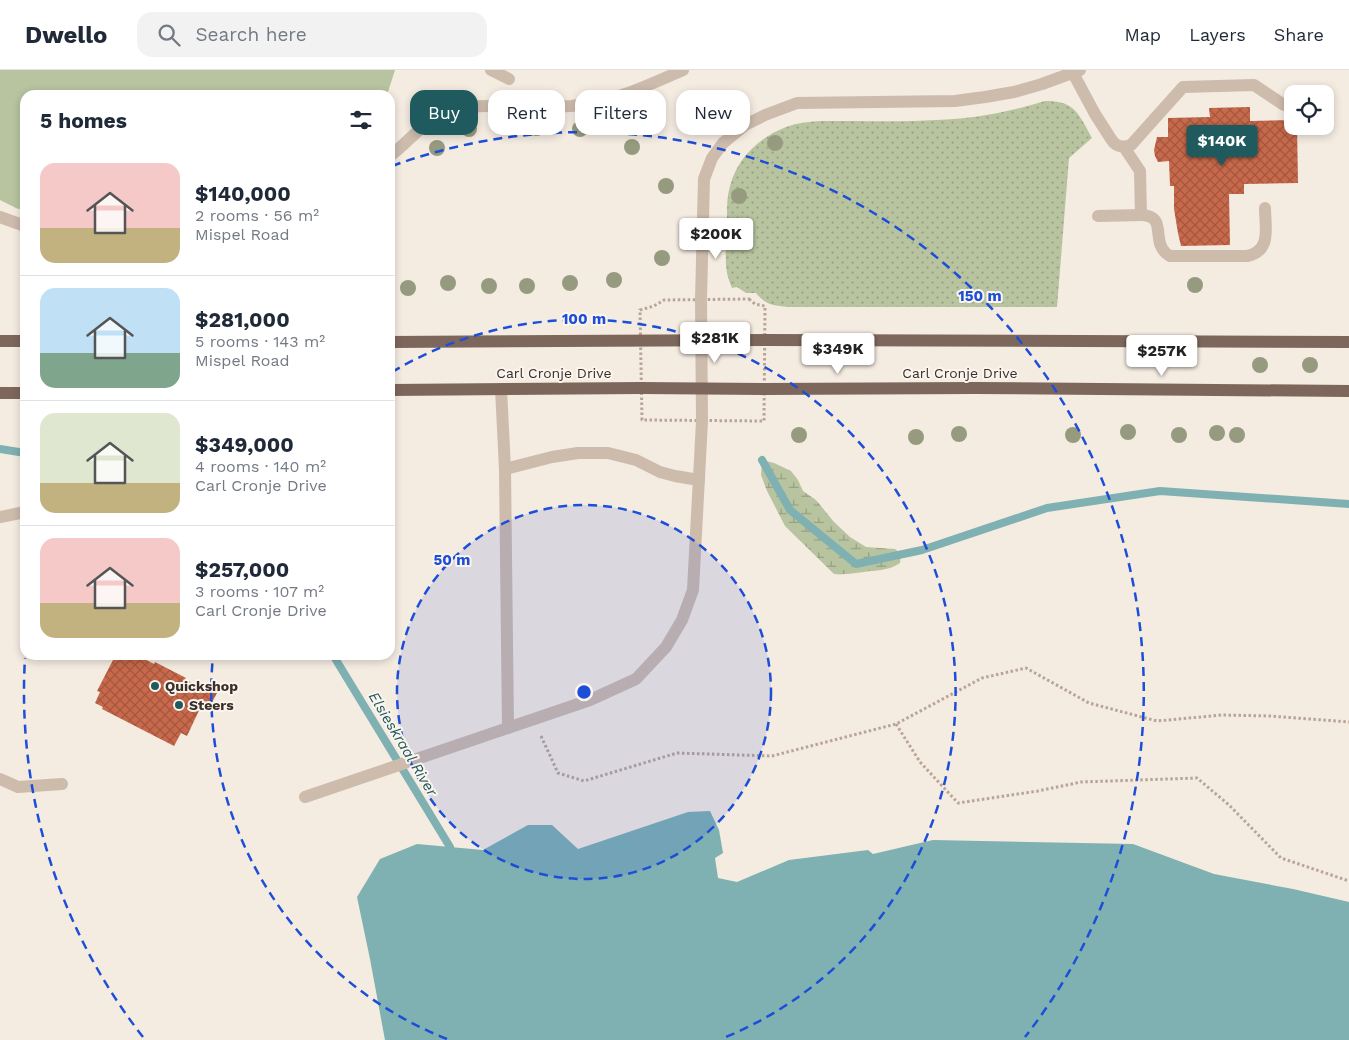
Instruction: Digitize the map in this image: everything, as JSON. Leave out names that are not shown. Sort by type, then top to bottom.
[{"type":"main road","points":[[395,342],[701,340],[1349,342]]},
{"type":"main road","points":[[0,341],[20,341]]},
{"type":"main road","name":"Carl Cronje Drive","points":[[395,390],[975,388],[1349,391]]},
{"type":"main road","points":[[0,393],[20,393]]},
{"type":"street","points":[[491,70],[509,79]]},
{"type":"street","points":[[395,151],[419,129],[448,111],[473,106],[572,106],[609,100],[643,88],[683,70]]},
{"type":"street","points":[[305,797],[590,700],[636,679],[666,647],[682,620],[693,590],[702,420],[701,300],[704,179],[712,158],[723,143],[746,125],[765,115],[797,103],[955,101],[985,98],[1042,84],[1076,72],[1095,114],[1111,140],[1114,144],[1124,147],[1131,145],[1183,87],[1254,85],[1284,105]]},
{"type":"street","points":[[1124,147],[1140,171],[1141,215]]},
{"type":"street","points":[[1098,216],[1147,215],[1157,222],[1161,248],[1165,254],[1170,256],[1247,256],[1260,250],[1264,243],[1266,235],[1265,208]]},
{"type":"street","points":[[0,217],[20,224]]},
{"type":"street","points":[[501,389],[505,469],[508,728]]},
{"type":"street","points":[[505,469],[552,457],[578,453],[608,453],[636,460],[660,472],[698,480]]},
{"type":"street","points":[[0,517],[20,513]]},
{"type":"street","points":[[0,779],[18,787],[62,784]]},
{"type":"path","points":[[533,719],[558,773],[584,781],[677,752],[772,756],[896,724],[982,678],[1026,668],[1089,703],[1157,721],[1222,715],[1270,716],[1349,722]]},
{"type":"path","points":[[896,724],[920,762],[958,803],[1038,791],[1081,782],[1197,778],[1228,805],[1281,858],[1349,881]]},
{"type":"green space","points":[[0,70],[395,70],[389,90],[20,90],[20,209],[0,200]]},
{"type":"green space","points":[[1045,101],[1063,103],[1075,110],[1092,138],[1069,158],[1057,307],[788,307],[770,304],[756,293],[746,293],[737,287],[732,288],[727,273],[726,259],[727,201],[730,186],[739,164],[746,155],[754,146],[774,133],[796,124],[815,121],[914,121],[964,118],[1005,112]]},
{"type":"green space","points":[[762,460],[791,471],[803,491],[816,500],[834,522],[850,537],[866,547],[895,549],[901,554],[900,563],[882,570],[834,574],[785,526],[761,475]]},
{"type":"water","points":[[710,811],[719,830],[723,853],[715,858],[718,878],[737,882],[789,860],[868,850],[873,854],[933,840],[1133,844],[1214,874],[1349,902],[1349,1040],[385,1040],[357,897],[380,859],[417,844],[483,850],[528,825],[552,825],[578,849],[688,812]]},
{"type":"building","points":[[1250,107],[1250,121],[1284,120],[1284,135],[1297,135],[1298,183],[1244,184],[1244,194],[1229,194],[1230,245],[1181,246],[1174,209],[1174,186],[1170,186],[1169,161],[1158,162],[1154,150],[1157,137],[1168,137],[1168,118],[1210,117],[1209,108]]},
{"type":"building","points":[[113,660],[146,660],[154,664],[155,662],[203,689],[204,687],[217,693],[210,706],[203,702],[187,736],[181,733],[174,746],[102,709],[103,707],[95,703],[100,692],[97,691]]},
{"type":"waterway","name":"Elsieskraal River","points":[[0,449],[20,452]]},
{"type":"waterway","points":[[762,460],[790,510],[856,564],[922,550],[1047,508],[1160,491],[1349,504]]},
{"type":"waterway","name":"Elsieskraal River","points":[[336,660],[450,847]]},
{"type":"place","name":"Quickshop","points":[[155,686]]},
{"type":"place","name":"Steers","points":[[179,705]]}]
